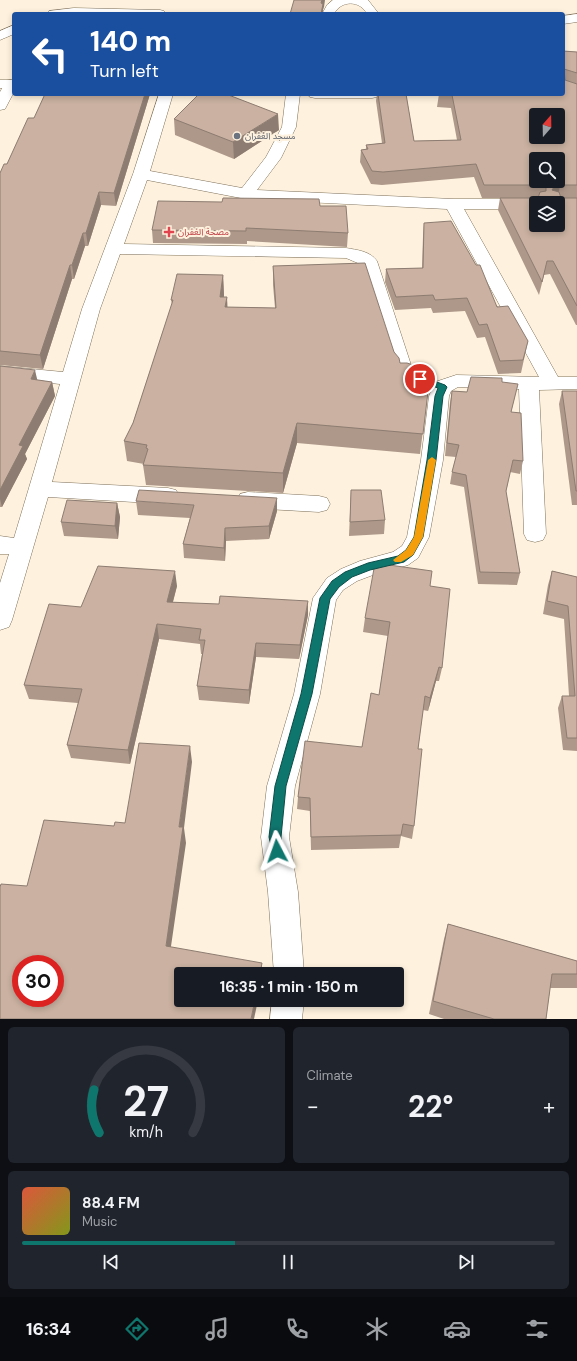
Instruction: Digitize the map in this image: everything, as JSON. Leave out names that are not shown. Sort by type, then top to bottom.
[{"type":"street","points":[[329,12],[338,1],[347,0]]},
{"type":"street","points":[[354,0],[362,1],[369,5],[372,12]]},
{"type":"street","points":[[565,20],[577,18]]},
{"type":"street","points":[[0,36],[12,30]]},
{"type":"street","points":[[0,106],[8,84]]},
{"type":"street","points":[[0,620],[23,547],[91,309],[140,174],[165,96]]},
{"type":"street","points":[[246,194],[273,158],[289,127],[292,96]]},
{"type":"street","points":[[140,174],[246,194],[269,196],[453,204],[529,204]]},
{"type":"street","points":[[453,204],[552,384]]},
{"type":"street","points":[[113,249],[346,252],[359,256],[368,261],[403,371],[409,375],[442,387],[456,381],[552,384],[577,383]]},
{"type":"street","points":[[0,372],[70,379]]},
{"type":"street","points":[[528,383],[535,534]]},
{"type":"street","points":[[288,967],[282,892],[275,837],[281,786],[307,694],[325,598],[335,584],[349,575],[368,567],[400,559],[410,552],[418,537],[432,460],[439,396],[442,387]]},
{"type":"street","points":[[39,489],[191,497]]},
{"type":"street","points":[[231,499],[319,504]]},
{"type":"street","points":[[0,544],[23,547]]},
{"type":"street","points":[[286,1019],[287,1007]]},
{"type":"building","points":[[294,0],[322,0],[321,12],[291,12]]},
{"type":"building","points":[[565,51],[577,52],[577,73],[565,69]]},
{"type":"building","points":[[565,80],[577,84],[577,185],[565,185],[565,152],[529,152],[529,185],[484,185],[476,164],[383,172],[372,171],[361,150],[368,149],[366,145],[385,143],[378,96],[406,96],[414,141],[461,140],[452,96],[565,96]]},
{"type":"building","points":[[44,96],[144,96],[114,193],[99,192],[86,233],[83,233],[72,265],[70,265],[40,355],[0,351],[0,173],[4,164],[7,164],[28,118],[34,118]]},
{"type":"building","points":[[197,96],[231,96],[278,114],[233,142],[174,119]]},
{"type":"building","points":[[546,188],[553,188],[552,190],[559,192],[560,196],[539,196],[540,192],[546,191]]},
{"type":"building","points":[[223,198],[319,199],[320,206],[346,206],[348,233],[246,228],[246,231],[152,230],[158,201],[222,202]]},
{"type":"building","points":[[500,198],[529,198],[529,232],[565,232],[565,198],[577,198],[577,306],[553,261],[547,261],[542,282]]},
{"type":"building","points":[[451,221],[476,265],[480,265],[497,307],[508,306],[528,341],[523,360],[500,361],[487,324],[479,325],[467,298],[435,300],[433,295],[396,297],[386,269],[423,268],[424,223]]},
{"type":"building","points":[[365,263],[394,352],[399,358],[400,363],[407,363],[425,369],[427,383],[429,383],[423,434],[297,423],[283,473],[143,465],[148,449],[146,448],[147,445],[124,441],[133,423],[173,300],[171,300],[177,274],[223,275],[220,297],[227,297],[225,307],[276,308],[273,266]]},
{"type":"building","points":[[0,366],[35,370],[31,379],[52,382],[19,445],[23,446],[0,490]]},
{"type":"building","points":[[471,377],[502,378],[502,382],[518,384],[511,412],[521,413],[523,461],[513,460],[506,491],[520,573],[480,572],[466,475],[452,472],[459,445],[447,443],[452,391],[467,392]]},
{"type":"building","points":[[562,391],[577,391],[577,491],[576,491]]},
{"type":"building","points":[[139,490],[277,498],[269,526],[225,528],[224,548],[183,544],[194,505],[136,501]]},
{"type":"building","points":[[351,490],[381,490],[385,520],[350,522]]},
{"type":"building","points":[[67,500],[117,503],[115,526],[61,522]]},
{"type":"building","points":[[375,563],[432,571],[430,586],[450,589],[442,668],[439,667],[430,698],[425,696],[418,749],[422,749],[414,826],[403,824],[401,835],[311,837],[310,798],[298,797],[305,741],[362,747],[371,693],[379,695],[390,622],[365,618]]},
{"type":"building","points":[[98,566],[175,571],[167,602],[219,604],[220,596],[308,601],[300,645],[256,643],[249,690],[197,686],[205,640],[199,640],[201,629],[157,624],[128,750],[67,745],[82,689],[24,685],[49,604],[81,607]]},
{"type":"building","points":[[552,571],[577,577],[577,738],[567,738],[562,696],[575,696],[568,606],[547,601]]},
{"type":"building","points":[[139,743],[190,746],[179,827],[183,827],[166,946],[262,963],[261,967],[174,967],[174,1007],[254,1007],[251,1019],[0,1019],[1,884],[27,886],[44,820],[114,826],[115,822],[125,823]]},
{"type":"building","points":[[448,924],[577,961],[577,974],[552,974],[546,1019],[494,1019],[433,1001]]},
{"type":"slow traffic","points":[[398,560],[410,552],[418,537],[432,460]]},
{"type":"place","name":"مسجد الغفران","points":[[237,136]]},
{"type":"place","name":"مصحة الغفران","points":[[169,232]]},
{"type":"route","points":[[277,851],[275,837],[281,786],[307,694],[325,598],[335,584],[349,575],[368,567],[386,564],[400,559],[410,552],[418,537],[432,460],[439,396],[442,387],[420,379]]}]
